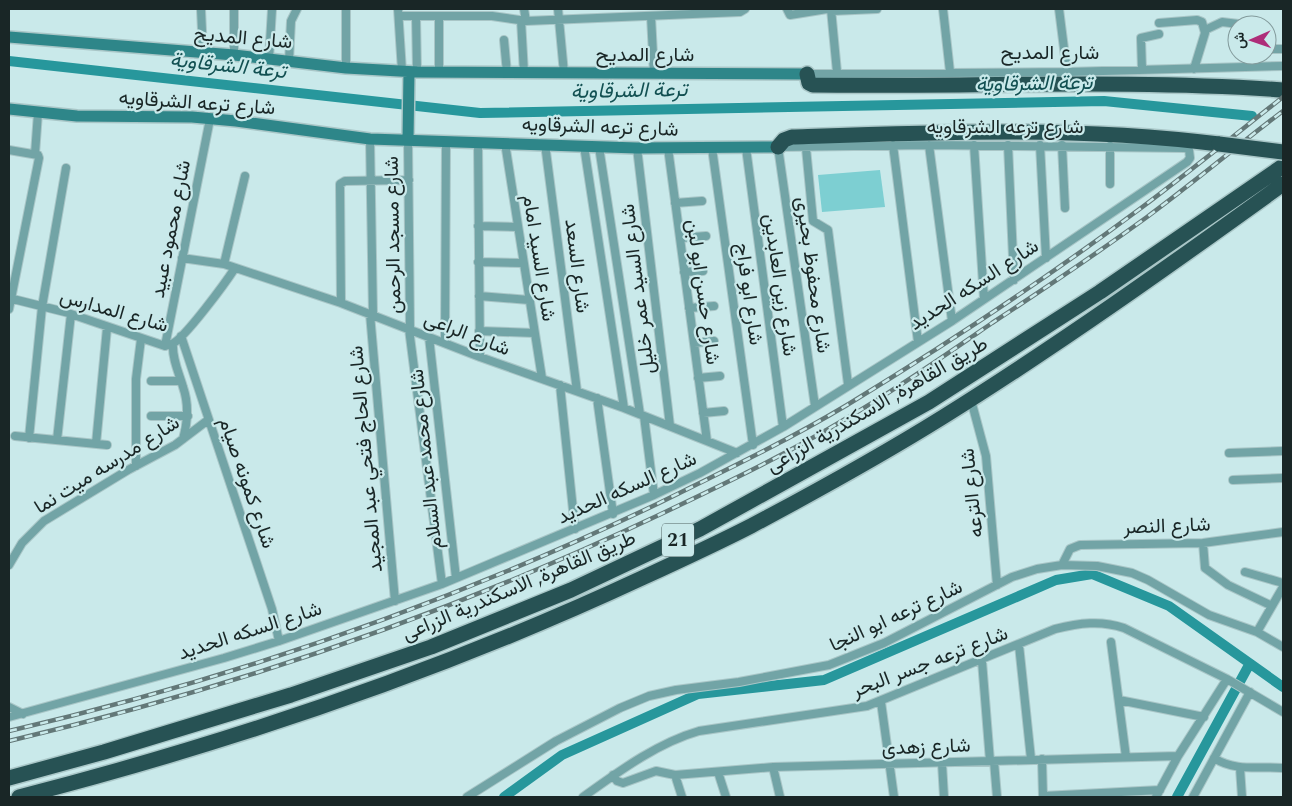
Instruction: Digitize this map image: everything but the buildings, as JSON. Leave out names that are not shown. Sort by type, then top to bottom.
[{"type":"highway","points":[[807,74],[809,83],[812,85],[1229,86],[1283,90]]},
{"type":"highway","points":[[778,147],[784,140],[792,136],[1066,131],[1136,134],[1283,152]]},
{"type":"highway","name":"طريق القاهرة, الاسكندرية الزراعى","points":[[9,778],[142,741],[291,695],[431,647],[571,590],[700,529],[929,402],[1100,292],[1283,166]]},
{"type":"highway","name":"طريق القاهرة, الاسكندرية الزراعى","points":[[19,797],[112,773],[298,716],[429,669],[580,607],[751,526],[971,400],[1146,283],[1283,184]]},
{"type":"main road","name":"شارع المديح","points":[[9,37],[269,59],[346,68],[410,72],[807,74]]},
{"type":"main road","points":[[409,135],[410,72]]},
{"type":"main road","name":"شارع ترعه الشرقاويه","points":[[9,109],[77,116],[210,118],[370,139],[409,135],[446,142],[637,148],[778,147]]},
{"type":"street","points":[[201,9],[202,53]]},
{"type":"street","points":[[234,9],[234,56]]},
{"type":"street","points":[[269,59],[272,9]]},
{"type":"street","points":[[289,61],[291,21],[297,9]]},
{"type":"street","points":[[346,9],[346,68]]},
{"type":"street","points":[[524,9],[524,73]]},
{"type":"street","points":[[558,9],[564,73]]},
{"type":"street","points":[[597,9],[598,18]]},
{"type":"street","points":[[788,11],[877,9]]},
{"type":"street","points":[[942,9],[950,72]]},
{"type":"street","points":[[1060,9],[1067,72]]},
{"type":"street","points":[[410,72],[399,12],[416,16],[439,16],[491,12],[524,21],[598,18],[639,12],[651,16],[742,10]]},
{"type":"street","points":[[830,10],[837,72]]},
{"type":"street","points":[[410,72],[416,16]]},
{"type":"street","points":[[439,16],[439,72]]},
{"type":"street","points":[[651,16],[654,74]]},
{"type":"street","points":[[1159,23],[1199,20],[1205,30],[1194,69]]},
{"type":"street","points":[[1205,30],[1222,22],[1227,23]]},
{"type":"street","points":[[1142,70],[1142,38],[1159,34]]},
{"type":"street","points":[[504,40],[506,73]]},
{"type":"street","name":"شارع المديح","points":[[807,74],[837,72],[1067,72],[1283,66]]},
{"type":"street","points":[[9,308],[9,298],[37,155],[38,113]]},
{"type":"street","name":"شارع محمود عبيد","points":[[169,345],[182,258],[210,118]]},
{"type":"street","name":"شارع مسجد الرحمن","points":[[409,135],[410,329],[442,584]]},
{"type":"street","name":"شارع الحاج فتحي عبد المجيد","points":[[370,139],[371,314],[394,601]]},
{"type":"street","points":[[444,343],[446,142]]},
{"type":"street","points":[[478,143],[480,358]]},
{"type":"street","name":"شارع السيد امام","points":[[505,143],[542,378]]},
{"type":"street","name":"شارع السعد","points":[[545,144],[577,391]]},
{"type":"street","points":[[929,144],[952,321]]},
{"type":"street","name":"شارع ترعه الشرقاويه","points":[[778,147],[806,148],[929,144],[1062,145],[1185,148],[1189,153]]},
{"type":"street","points":[[893,145],[918,342]]},
{"type":"street","points":[[974,145],[984,299]]},
{"type":"street","points":[[1008,145],[1014,280]]},
{"type":"street","points":[[1040,145],[1046,258]]},
{"type":"street","points":[[1062,145],[1065,208]]},
{"type":"street","points":[[584,146],[624,408]]},
{"type":"street","points":[[599,146],[654,495]]},
{"type":"street","points":[[1110,146],[1110,184]]},
{"type":"street","name":"شارع محفوظ بحيرى","points":[[778,147],[815,406]]},
{"type":"street","name":"شارع السيد عمر خليل","points":[[637,148],[670,426]]},
{"type":"street","name":"شارع حسن ابو لبن","points":[[668,148],[707,441]]},
{"type":"street","name":"شارع ابو فراج","points":[[712,148],[753,445]]},
{"type":"street","name":"شارع زين العابدين","points":[[746,148],[782,427]]},
{"type":"street","points":[[806,148],[813,221],[828,230],[848,384]]},
{"type":"street","points":[[9,150],[37,155]]},
{"type":"street","name":"شارع السكه الحديد","points":[[9,717],[279,641],[442,584],[613,514],[654,495],[753,445],[848,384],[952,321],[1187,162],[1189,153]]},
{"type":"street","points":[[29,438],[42,307],[66,168]]},
{"type":"street","points":[[224,264],[245,176]]},
{"type":"street","points":[[341,302],[340,187],[345,181],[409,180]]},
{"type":"street","points":[[675,203],[702,201]]},
{"type":"street","points":[[478,226],[517,227]]},
{"type":"street","points":[[680,238],[706,236]]},
{"type":"street","name":"شارع الراعى","points":[[182,258],[224,264],[341,302],[480,358],[597,398],[737,453]]},
{"type":"street","points":[[478,262],[523,262]]},
{"type":"street","name":"شارع المدارس","points":[[9,298],[71,314],[141,339],[169,345],[181,336],[211,302],[234,268]]},
{"type":"street","points":[[684,272],[703,271]]},
{"type":"street","points":[[479,296],[529,300]]},
{"type":"street","points":[[689,308],[714,306]]},
{"type":"street","points":[[57,440],[71,314]]},
{"type":"street","points":[[96,444],[107,328]]},
{"type":"street","points":[[479,331],[534,333]]},
{"type":"street","name":"شارع كمونه صيام","points":[[181,336],[272,610],[279,641]]},
{"type":"street","name":"شارع محمد عبد السلام","points":[[428,337],[456,578]]},
{"type":"street","points":[[136,466],[136,379],[141,339]]},
{"type":"street","points":[[694,343],[714,341]]},
{"type":"street","points":[[169,345],[186,398],[188,416],[183,439]]},
{"type":"street","points":[[698,378],[720,376]]},
{"type":"street","points":[[151,381],[181,381]]},
{"type":"street","points":[[560,385],[575,529]]},
{"type":"street","points":[[597,398],[613,514]]},
{"type":"street","name":"شارع الترعه","points":[[971,400],[986,456],[997,585]]},
{"type":"street","points":[[703,414],[724,411]]},
{"type":"street","points":[[151,416],[188,416]]},
{"type":"street","name":"شارع مدرسه ميت نما","points":[[10,560],[22,543],[44,521],[136,466],[160,454],[208,420]]},
{"type":"street","points":[[15,436],[107,445]]},
{"type":"street","points":[[1229,453],[1283,451]]},
{"type":"street","points":[[1233,480],[1283,478]]},
{"type":"street","name":"شارع النصر","points":[[1062,565],[1070,549],[1080,545],[1203,543],[1283,532]]},
{"type":"street","points":[[1203,543],[1205,568],[1228,585],[1272,606]]},
{"type":"street","name":"شارع ترعه ابو النجا","points":[[467,797],[556,741],[620,708],[649,696],[676,690],[748,681],[829,665],[919,627],[997,585],[1037,569],[1062,565],[1097,566],[1132,573],[1148,580],[1208,615],[1257,632],[1283,647]]},
{"type":"street","points":[[1245,572],[1283,583]]},
{"type":"street","points":[[1257,632],[1283,587]]},
{"type":"street","name":"شارع ترعه جسر البحر","points":[[582,797],[614,775],[683,735],[699,731],[837,712],[881,702],[1068,626],[1099,622],[1112,624],[1227,679],[1283,712]]},
{"type":"street","points":[[1111,642],[1126,757]]},
{"type":"street","points":[[1019,645],[1031,759]]},
{"type":"street","points":[[982,661],[997,797]]},
{"type":"street","points":[[1042,759],[1043,796],[1158,794],[1178,756],[1227,679]]},
{"type":"street","points":[[1194,796],[1250,692]]},
{"type":"street","points":[[1119,700],[1204,717]]},
{"type":"street","points":[[881,702],[891,764],[894,797]]},
{"type":"street","points":[[9,707],[23,714]]},
{"type":"street","name":"شارع زهدى","points":[[614,775],[617,782],[622,783],[656,771],[675,775],[773,767],[1178,756]]},
{"type":"street","points":[[1214,758],[1224,764],[1240,768],[1283,768]]},
{"type":"street","points":[[942,763],[944,797]]},
{"type":"street","points":[[773,767],[780,797]]},
{"type":"street","points":[[1240,768],[1242,797]]},
{"type":"street","points":[[718,772],[726,797]]},
{"type":"street","points":[[675,775],[682,797]]},
{"type":"shaded area","points":[[880,170],[885,207],[822,212],[818,175]]},
{"type":"waterway","name":"ترعة الشرقاوية","points":[[9,61],[480,113],[1104,101],[1252,116]]},
{"type":"waterway","points":[[504,797],[562,755],[698,694],[824,680],[1056,580],[1092,574],[1169,606],[1283,687]]},
{"type":"waterway","points":[[1177,797],[1249,665]]},
{"type":"railway","points":[[9,731],[175,688],[338,636],[498,575],[577,541],[728,469],[800,432],[847,405],[996,310],[1141,208],[1283,97]]},
{"type":"railway","points":[[9,741],[176,697],[341,645],[503,584],[582,550],[732,480],[866,407],[920,372],[1147,217],[1283,111]]}]
